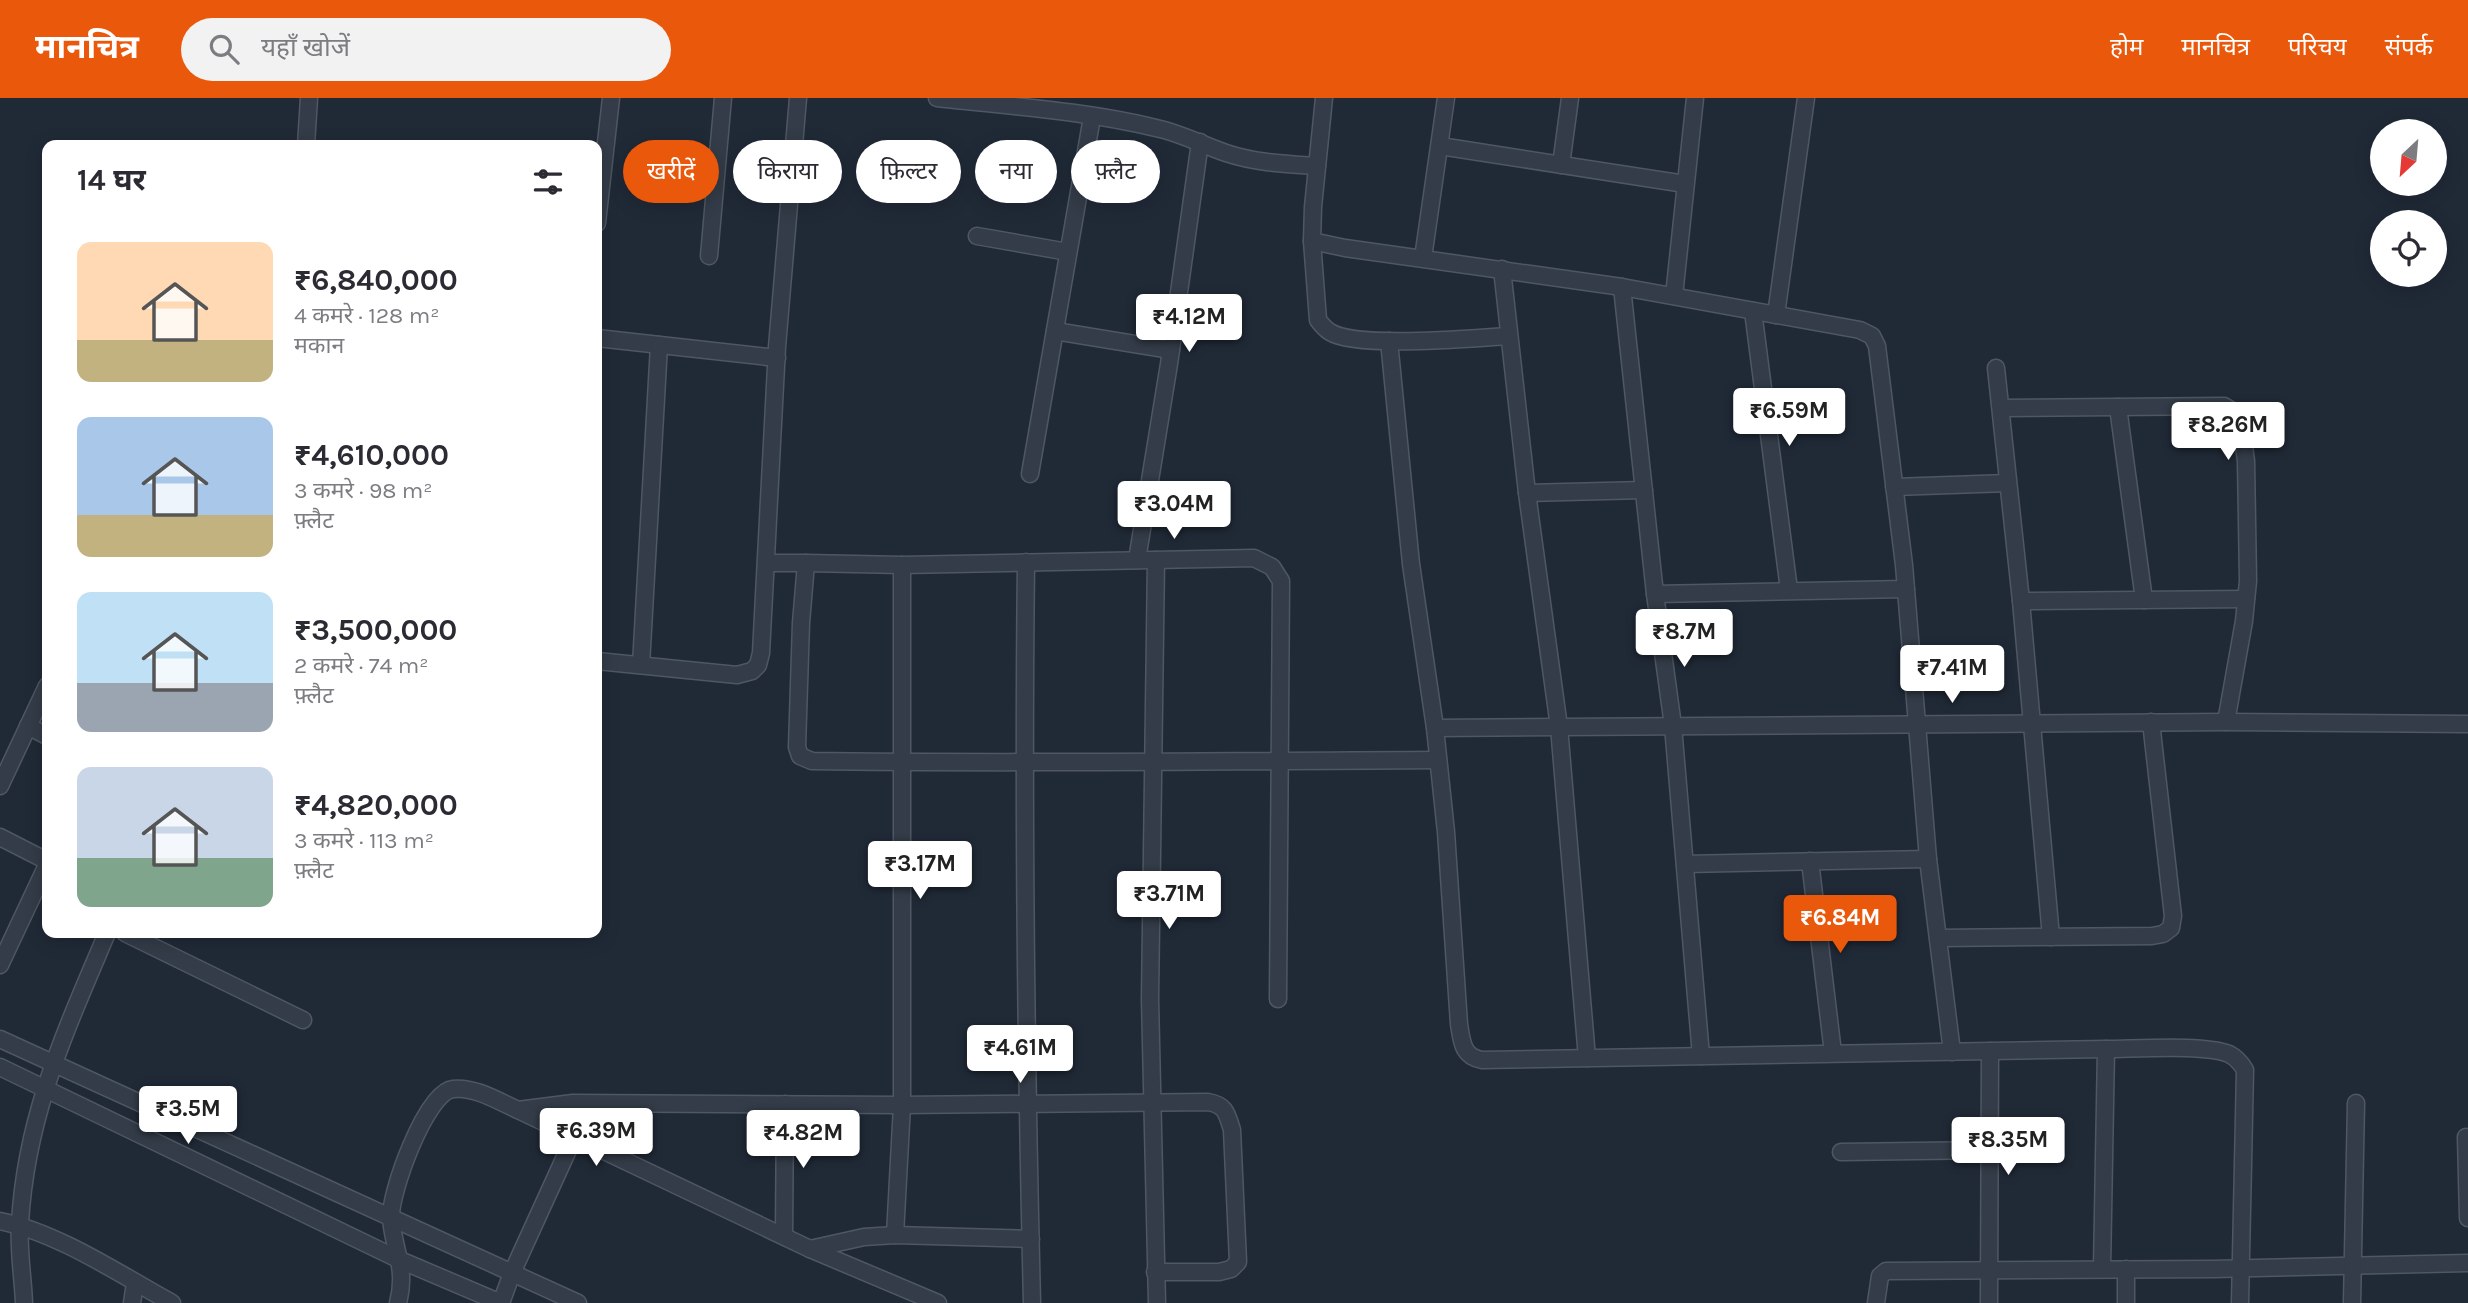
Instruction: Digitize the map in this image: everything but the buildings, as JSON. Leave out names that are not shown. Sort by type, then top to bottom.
[{"type":"street","points":[[306,140],[309,98]]},
{"type":"street","points":[[602,178],[611,98]]},
{"type":"street","points":[[709,256],[723,98]]},
{"type":"street","points":[[602,662],[737,675],[752,670],[758,664],[761,653],[776,358],[798,98]]},
{"type":"street","points":[[937,98],[1002,102],[1155,127],[1227,153],[1260,161],[1317,166]]},
{"type":"street","points":[[1324,98],[1312,207],[1318,320],[1330,332],[1349,338],[1389,341],[1510,336]]},
{"type":"street","points":[[1423,258],[1446,98]]},
{"type":"street","points":[[1561,165],[1570,98]]},
{"type":"street","points":[[1674,296],[1695,98]]},
{"type":"street","points":[[1776,315],[1805,98]]},
{"type":"street","points":[[1030,474],[1092,117]]},
{"type":"street","points":[[1137,560],[1171,351],[1200,142]]},
{"type":"street","points":[[1440,146],[1685,184]]},
{"type":"street","points":[[977,236],[1068,252]]},
{"type":"street","points":[[1312,241],[1622,287],[1860,330],[1872,336],[1877,346],[1906,589],[1928,859],[1952,1052]]},
{"type":"street","points":[[1502,269],[1527,493],[1559,727],[1587,1058]]},
{"type":"street","points":[[1622,287],[1655,594],[1673,726],[1701,1056]]},
{"type":"street","points":[[1753,311],[1789,590]]},
{"type":"street","points":[[1055,331],[1171,351]]},
{"type":"street","points":[[602,339],[776,358]]},
{"type":"street","points":[[1389,341],[1411,564],[1435,728],[1459,1024],[1466,1052],[1472,1058],[1482,1060],[2106,1049],[2200,1049],[2222,1052],[2241,1062],[2245,1070],[2240,1303]]},
{"type":"street","points":[[641,666],[659,345]]},
{"type":"street","points":[[1996,368],[2021,601],[2051,937]]},
{"type":"street","points":[[2001,408],[2224,406],[2234,412],[2241,424],[2246,461],[2248,581],[2226,722]]},
{"type":"street","points":[[2118,407],[2144,600]]},
{"type":"street","points":[[1894,487],[2008,483]]},
{"type":"street","points":[[1527,493],[1644,490]]},
{"type":"street","points":[[766,563],[902,565],[1254,558],[1272,567],[1280,580],[1278,999]]},
{"type":"street","points":[[1156,560],[1151,1102],[1157,1303]]},
{"type":"street","points":[[1026,562],[1024,762],[1032,1303]]},
{"type":"street","points":[[806,563],[796,747],[800,756],[812,761],[1438,760]]},
{"type":"street","points":[[895,1235],[902,1105],[902,565]]},
{"type":"street","points":[[1655,594],[1906,589]]},
{"type":"street","points":[[2021,601],[2246,599]]},
{"type":"street","points":[[0,786],[42,697]]},
{"type":"street","points":[[1435,728],[2151,722],[2468,724]]},
{"type":"street","points":[[1938,937],[2152,936],[2163,934],[2171,928],[2173,916],[2151,722]]},
{"type":"street","points":[[28,726],[42,733]]},
{"type":"street","points":[[0,837],[42,860]]},
{"type":"street","points":[[1685,864],[1928,859]]},
{"type":"street","points":[[1810,861],[1833,1053]]},
{"type":"street","points":[[0,965],[42,874]]},
{"type":"street","points":[[24,1303],[20,1225],[27,1161],[52,1063],[105,938]]},
{"type":"street","points":[[135,938],[303,1020]]},
{"type":"street","points":[[0,1039],[578,1303]]},
{"type":"street","points":[[2102,1268],[2106,1049]]},
{"type":"street","points":[[1989,1303],[1990,1051]]},
{"type":"street","points":[[0,1068],[400,1259],[501,1303],[574,1137]]},
{"type":"street","points":[[398,1303],[401,1289],[400,1259],[391,1218],[398,1182],[427,1111],[439,1096],[452,1088],[474,1091],[518,1110],[810,1248],[937,1303]]},
{"type":"street","points":[[518,1110],[548,1104],[573,1103],[1219,1104],[1227,1111],[1232,1130],[1238,1262],[1231,1269],[1219,1272],[1155,1272]]},
{"type":"street","points":[[2352,1303],[2356,1103]]},
{"type":"street","points":[[784,1236],[785,1104]]},
{"type":"street","points":[[2466,1137],[2468,1218]]},
{"type":"street","points":[[1841,1152],[1990,1150]]},
{"type":"street","points":[[0,1221],[20,1225],[60,1242],[172,1303]]},
{"type":"street","points":[[810,1248],[864,1237],[895,1235],[1031,1239]]},
{"type":"street","points":[[1876,1303],[1880,1276],[1886,1270],[2240,1269],[2468,1264]]},
{"type":"street","points":[[2126,1269],[2126,1303]]},
{"type":"street","points":[[132,1303],[135,1283]]}]
